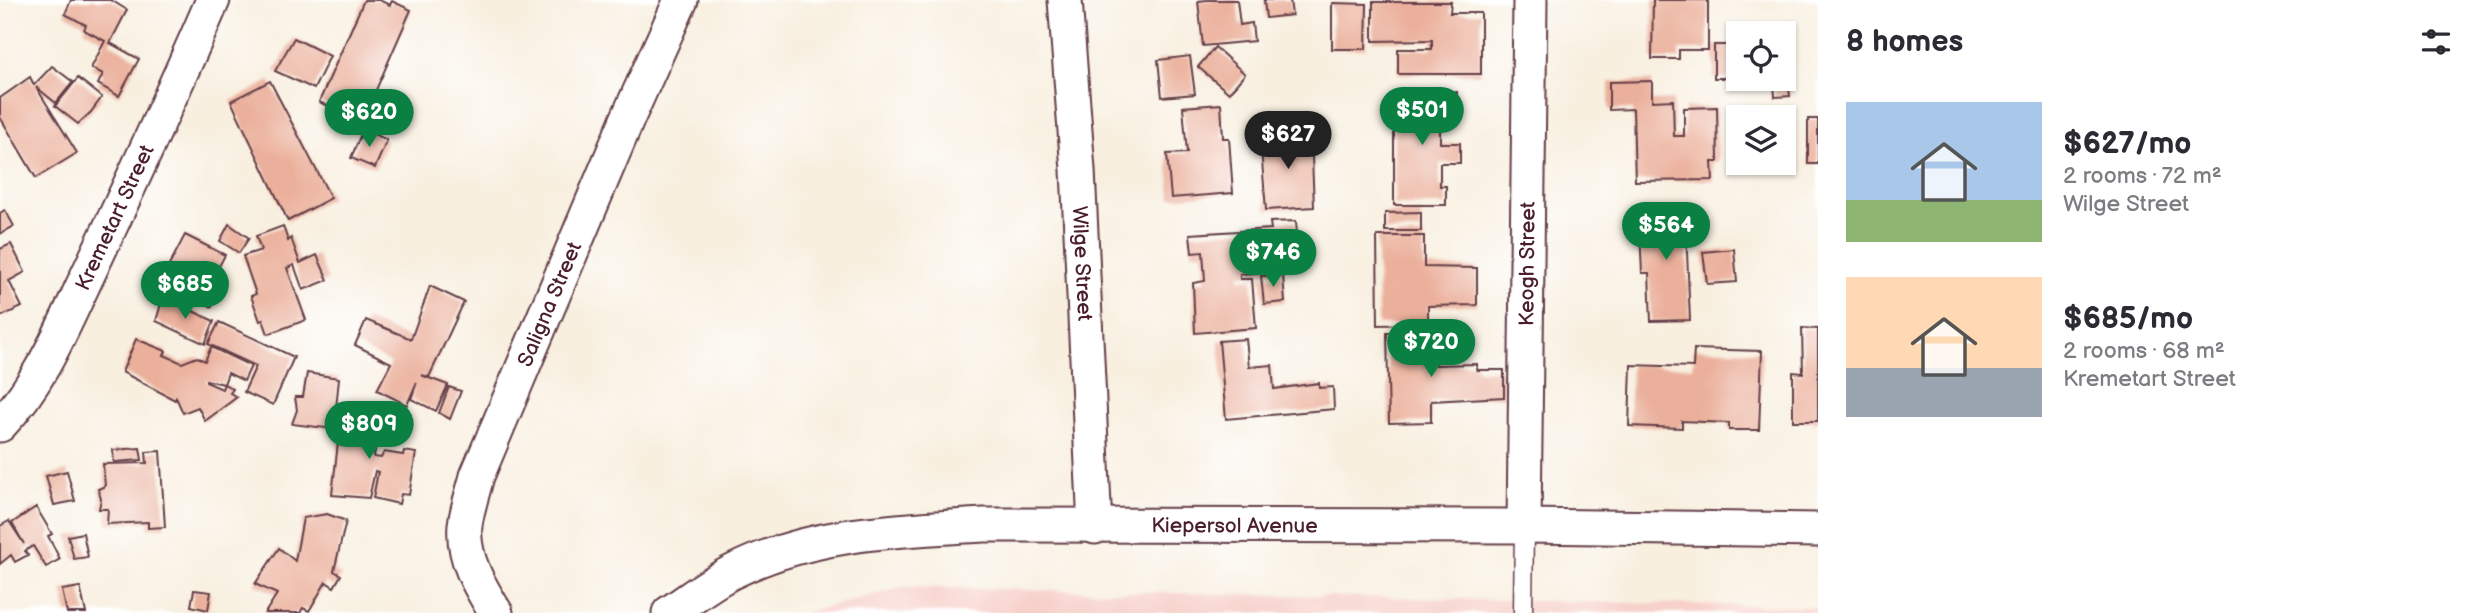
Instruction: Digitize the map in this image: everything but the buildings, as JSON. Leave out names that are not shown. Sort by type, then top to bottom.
[{"type":"street","name":"Kremetart Street","points":[[0,425],[19,403],[51,353],[150,144],[213,0]]},
{"type":"street","name":"Saligna Street","points":[[496,613],[475,576],[467,547],[465,526],[477,476],[622,132],[681,0]]},
{"type":"street","name":"Wilge Street","points":[[1065,0],[1078,170],[1095,527]]},
{"type":"street","name":"Keogh Street","points":[[1524,526],[1530,0]]},
{"type":"street","name":"Kiepersol Avenue","points":[[669,613],[729,573],[771,555],[821,541],[896,530],[984,526],[1524,526],[1818,530]]},
{"type":"lane","points":[[1523,613],[1524,526]]},
{"type":"shaded area","points":[[905,587],[1818,607],[1818,613],[803,613]]}]
